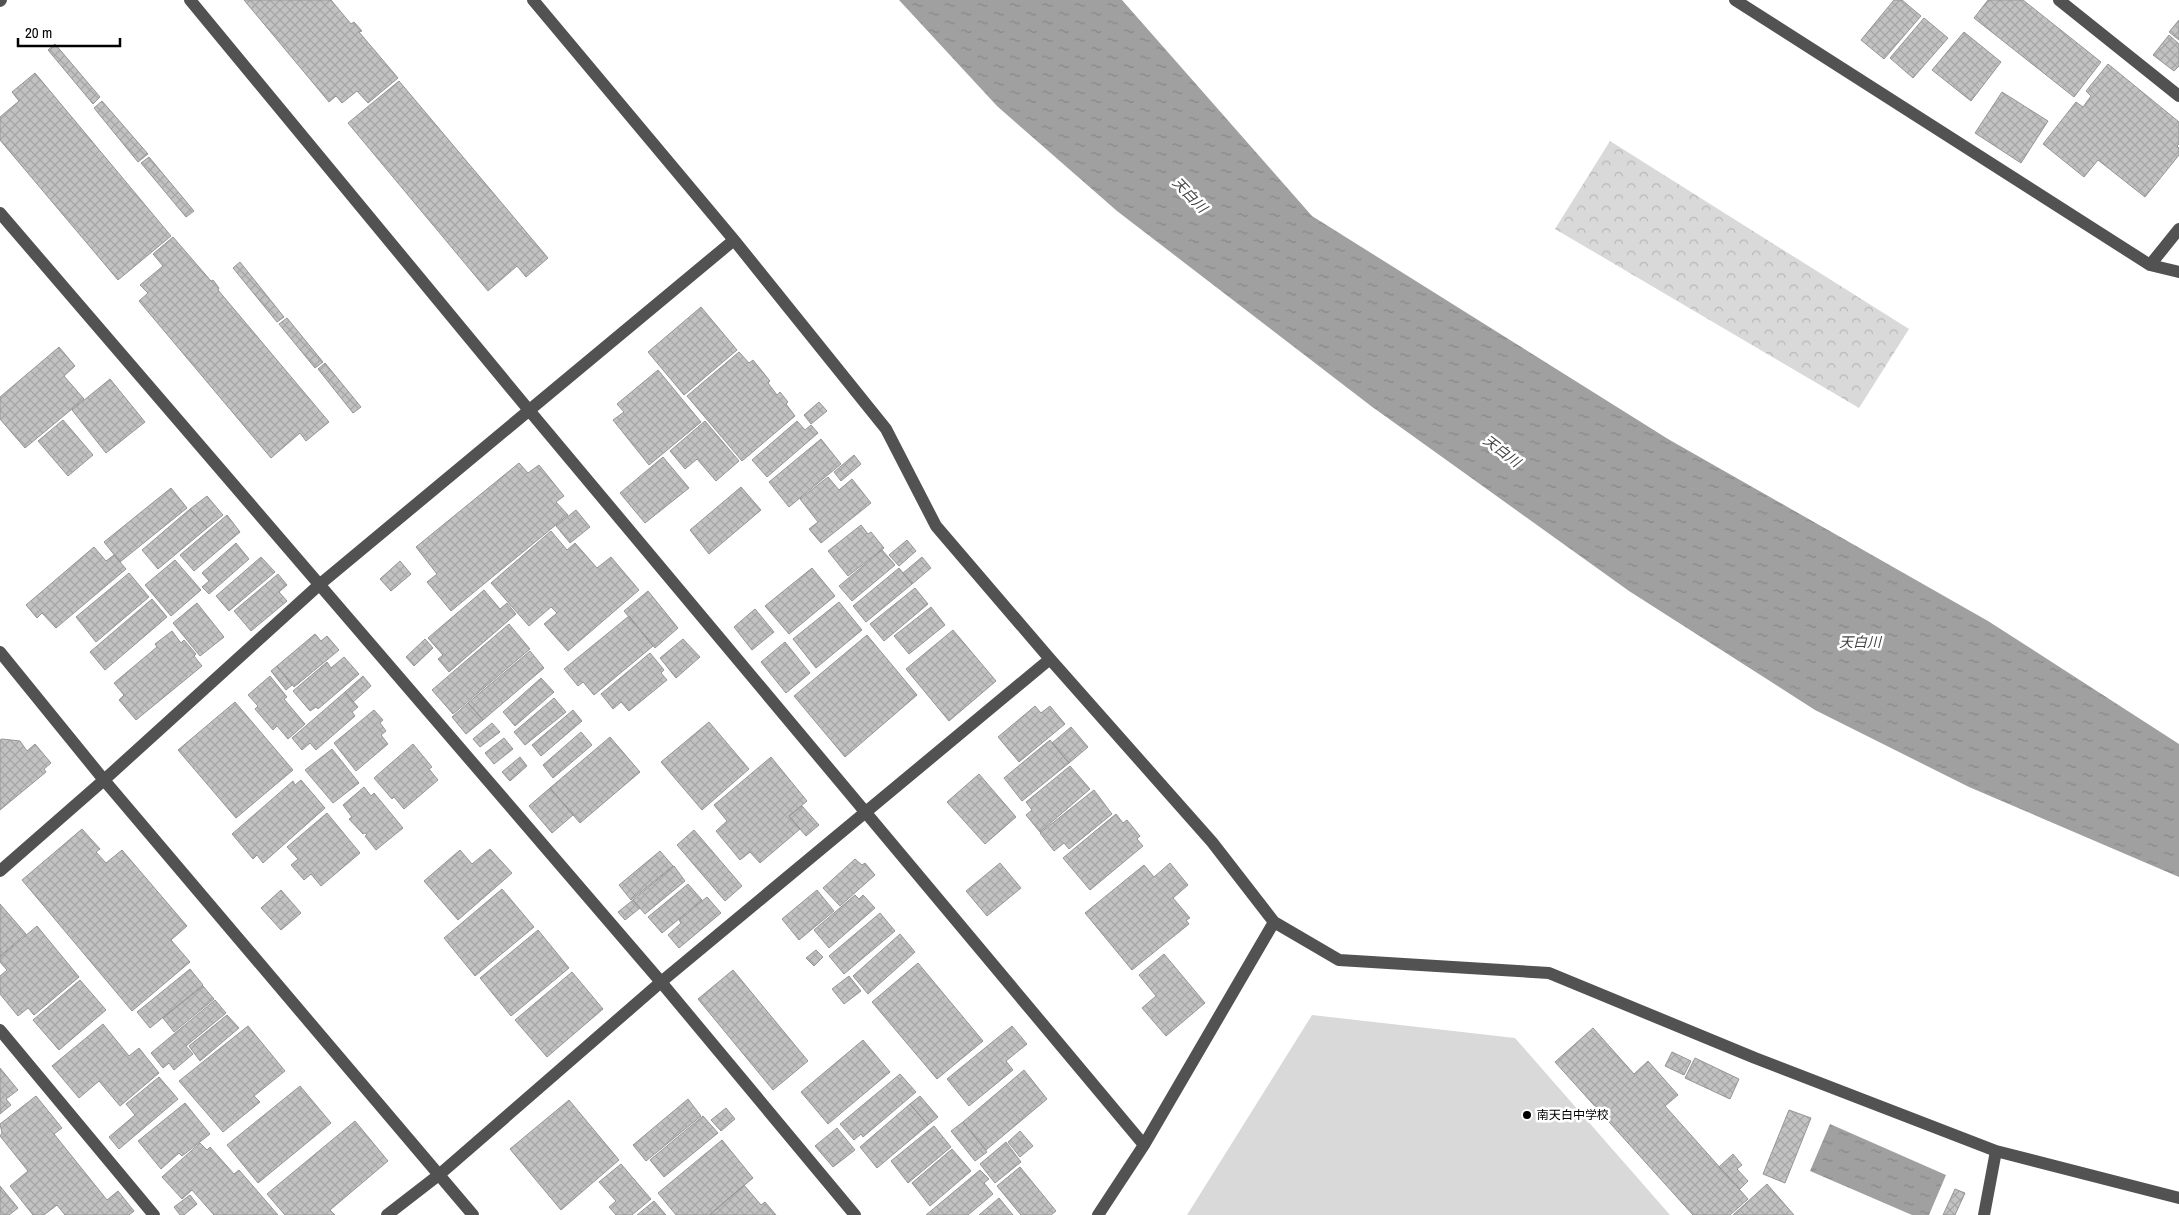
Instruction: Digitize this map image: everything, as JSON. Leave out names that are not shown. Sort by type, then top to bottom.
[{"type":"street","points":[[190,0],[528,409],[1144,1146]]},
{"type":"street","points":[[533,0],[734,240],[886,430],[936,526],[1050,659],[1212,842],[1274,922],[1339,960],[1549,972],[1755,1058],[1996,1151],[2179,1198]]},
{"type":"street","points":[[1735,0],[2150,265],[2179,272]]},
{"type":"street","points":[[2059,0],[2179,96]]},
{"type":"street","points":[[0,213],[661,982],[855,1215]]},
{"type":"street","points":[[2150,265],[2179,229]]},
{"type":"street","points":[[0,871],[320,585],[528,409],[734,240]]},
{"type":"street","points":[[0,652],[104,780],[474,1215]]},
{"type":"street","points":[[387,1215],[440,1174],[661,982],[1050,659]]},
{"type":"street","points":[[1098,1215],[1144,1146],[1274,922]]},
{"type":"street","points":[[0,1030],[154,1215]]},
{"type":"street","points":[[1984,1215],[1996,1151]]},
{"type":"green space","points":[[1610,141],[1909,329],[1859,408],[1555,229]]},
{"type":"green space","points":[[1312,1015],[1515,1038],[1670,1215],[1187,1215]]},
{"type":"water","name":"天白川","points":[[899,0],[1122,0],[1312,216],[1668,439],[1988,621],[2179,744],[2179,877],[1969,787],[1815,710],[1629,591],[1371,406],[1117,211],[997,106]]},
{"type":"water","points":[[1830,1124],[1946,1175],[1929,1215],[1912,1215],[1810,1171]]},
{"type":"building","points":[[244,0],[331,0],[351,24],[354,22],[362,31],[359,32],[398,78],[368,103],[357,91],[342,103],[336,96],[329,102]]},
{"type":"building","points":[[1894,0],[1902,0],[1921,16],[1884,59],[1861,40]]},
{"type":"building","points":[[1988,0],[2023,0],[2101,62],[2074,97],[1974,18]]},
{"type":"building","points":[[1924,18],[1948,38],[1913,78],[1890,58]]},
{"type":"building","points":[[2179,20],[2179,40],[2169,32]]},
{"type":"building","points":[[1964,32],[2001,62],[1971,101],[1932,70]]},
{"type":"building","points":[[2169,35],[2179,44],[2179,66],[2174,71],[2153,55]]},
{"type":"building","points":[[55,44],[100,97],[93,104],[48,50]]},
{"type":"building","points":[[2108,64],[2179,122],[2179,144],[2177,146],[2179,148],[2179,155],[2145,197],[2098,160],[2084,177],[2043,144],[2076,102],[2083,107],[2091,96],[2086,91]]},
{"type":"building","points":[[35,73],[171,236],[118,280],[0,140],[0,117],[19,101],[12,92]]},
{"type":"building","points":[[399,81],[548,258],[526,277],[517,266],[488,291],[348,123]]},
{"type":"building","points":[[2002,92],[2048,121],[2021,163],[1975,133]]},
{"type":"building","points":[[102,101],[148,154],[138,162],[94,108]]},
{"type":"building","points":[[149,157],[194,211],[186,217],[141,163]]},
{"type":"building","points":[[173,237],[211,281],[213,280],[219,288],[218,290],[329,422],[306,441],[300,433],[271,458],[139,301],[148,293],[140,285],[163,266],[153,254]]},
{"type":"building","points":[[240,262],[284,317],[277,322],[233,268]]},
{"type":"building","points":[[701,307],[737,350],[684,395],[648,352]]},
{"type":"building","points":[[287,318],[323,362],[315,368],[279,324]]},
{"type":"building","points":[[59,347],[75,366],[64,376],[84,399],[25,448],[0,419],[0,397]]},
{"type":"building","points":[[739,352],[749,363],[753,360],[770,381],[768,383],[777,395],[780,392],[788,402],[786,404],[795,416],[742,461],[687,396]]},
{"type":"building","points":[[325,363],[361,407],[353,413],[318,369]]},
{"type":"building","points":[[658,370],[701,422],[649,465],[613,420],[624,412],[617,404]]},
{"type":"building","points":[[110,379],[145,422],[106,453],[72,410]]},
{"type":"building","points":[[819,402],[827,411],[811,424],[804,415]]},
{"type":"building","points":[[63,420],[93,455],[68,476],[38,441]]},
{"type":"building","points":[[705,421],[739,461],[716,481],[697,459],[685,469],[670,451]]},
{"type":"building","points":[[797,421],[805,430],[811,425],[818,433],[767,477],[752,460]]},
{"type":"building","points":[[821,439],[841,464],[789,507],[769,482]]},
{"type":"building","points":[[854,455],[861,464],[841,481],[834,472]]},
{"type":"building","points":[[663,457],[689,488],[645,523],[620,493]]},
{"type":"building","points":[[519,463],[528,473],[539,465],[564,496],[556,502],[568,515],[451,611],[427,582],[437,574],[416,547]]},
{"type":"building","points":[[828,477],[839,490],[852,479],[871,503],[821,543],[809,529],[818,522],[800,499]]},
{"type":"building","points":[[741,487],[761,510],[709,554],[690,530]]},
{"type":"building","points":[[171,488],[187,508],[120,562],[104,542]]},
{"type":"building","points":[[207,496],[223,515],[207,528],[190,509]]},
{"type":"building","points":[[190,509],[207,528],[158,569],[142,550]]},
{"type":"building","points":[[576,510],[590,527],[570,543],[556,526]]},
{"type":"building","points":[[227,515],[240,532],[194,571],[180,555]]},
{"type":"building","points":[[861,525],[868,534],[871,532],[884,548],[848,576],[828,551]]},
{"type":"building","points":[[551,531],[567,550],[575,543],[597,568],[611,557],[639,590],[568,651],[544,624],[557,613],[551,607],[529,626],[491,583]]},
{"type":"building","points":[[907,540],[916,551],[899,566],[889,555]]},
{"type":"building","points":[[236,543],[249,559],[209,594],[202,587],[209,581],[202,573]]},
{"type":"building","points":[[94,547],[106,561],[114,555],[126,569],[56,628],[42,613],[37,618],[26,605]]},
{"type":"building","points":[[882,550],[895,565],[852,601],[839,586]]},
{"type":"building","points":[[261,557],[275,572],[229,611],[216,596]]},
{"type":"building","points":[[922,557],[931,568],[912,584],[903,573]]},
{"type":"building","points":[[175,560],[201,590],[171,616],[145,585]]},
{"type":"building","points":[[400,561],[411,574],[391,591],[380,579]]},
{"type":"building","points":[[812,568],[835,596],[789,634],[765,606]]},
{"type":"building","points":[[899,568],[912,584],[866,622],[853,606]]},
{"type":"building","points":[[129,573],[149,597],[96,642],[76,617]]},
{"type":"building","points":[[278,574],[287,585],[279,592],[287,601],[251,631],[234,611]]},
{"type":"building","points":[[915,588],[928,604],[884,641],[870,624]]},
{"type":"building","points":[[484,590],[500,609],[507,603],[516,614],[449,672],[438,659],[443,655],[428,638]]},
{"type":"building","points":[[648,591],[678,628],[655,648],[624,611]]},
{"type":"building","points":[[152,599],[167,617],[105,670],[90,652]]},
{"type":"building","points":[[839,602],[862,630],[816,668],[793,639]]},
{"type":"building","points":[[197,603],[224,637],[200,656],[173,623]]},
{"type":"building","points":[[931,607],[945,625],[909,654],[894,636]]},
{"type":"building","points":[[755,609],[774,632],[752,650],[734,627]]},
{"type":"building","points":[[629,616],[653,646],[594,695],[583,682],[578,686],[564,669]]},
{"type":"building","points":[[509,624],[530,649],[453,714],[432,690]]},
{"type":"building","points":[[953,630],[996,681],[949,721],[906,669]]},
{"type":"building","points":[[172,631],[181,643],[184,640],[196,654],[194,656],[202,666],[136,720],[119,700],[124,695],[114,683],[157,647],[155,644]]},
{"type":"building","points":[[315,634],[321,641],[327,636],[339,650],[294,687],[277,666]]},
{"type":"building","points":[[867,635],[917,695],[845,757],[794,696]]},
{"type":"building","points":[[425,639],[433,648],[414,666],[406,657]]},
{"type":"building","points":[[683,639],[700,657],[676,678],[660,658]]},
{"type":"building","points":[[785,642],[810,673],[786,693],[761,662]]},
{"type":"building","points":[[530,651],[544,668],[483,720],[468,703]]},
{"type":"building","points":[[650,653],[664,670],[661,673],[667,680],[629,711],[621,702],[613,709],[601,694]]},
{"type":"building","points":[[344,657],[359,674],[318,709],[316,707],[310,711],[293,691],[327,662],[331,668]]},
{"type":"building","points":[[277,666],[292,685],[286,690],[271,671]]},
{"type":"building","points":[[270,676],[287,697],[284,699],[305,724],[288,739],[277,726],[273,730],[255,709],[258,706],[248,695]]},
{"type":"building","points":[[363,676],[371,686],[353,702],[345,692]]},
{"type":"building","points":[[541,678],[554,692],[515,726],[503,712]]},
{"type":"building","points":[[345,692],[358,707],[352,712],[355,716],[316,750],[310,743],[302,750],[292,738]]},
{"type":"building","points":[[554,698],[566,712],[525,745],[514,732]]},
{"type":"building","points":[[235,702],[293,770],[236,818],[178,750]]},
{"type":"building","points":[[468,703],[483,720],[466,734],[452,717]]},
{"type":"building","points":[[1035,706],[1041,713],[1050,706],[1065,724],[1019,762],[998,737]]},
{"type":"building","points":[[374,710],[383,720],[380,723],[386,731],[381,735],[388,744],[356,771],[334,743]]},
{"type":"building","points":[[573,710],[582,721],[541,756],[532,745]]},
{"type":"building","points":[[709,722],[749,769],[702,810],[661,762]]},
{"type":"building","points":[[492,723],[500,732],[480,747],[473,739]]},
{"type":"building","points":[[1071,727],[1088,747],[1069,763],[1052,743]]},
{"type":"building","points":[[581,732],[592,745],[553,778],[543,765]]},
{"type":"building","points":[[610,737],[640,772],[580,823],[550,788]]},
{"type":"building","points":[[504,738],[513,749],[494,764],[485,753]]},
{"type":"building","points":[[0,740],[20,741],[27,751],[35,744],[51,763],[44,769],[46,772],[0,810]]},
{"type":"building","points":[[1050,740],[1069,763],[1022,801],[1004,778]]},
{"type":"building","points":[[413,744],[432,767],[429,769],[438,780],[404,809],[394,797],[392,799],[374,778]]},
{"type":"building","points":[[332,749],[359,783],[333,803],[305,770]]},
{"type":"building","points":[[520,757],[527,766],[510,781],[502,772]]},
{"type":"building","points":[[771,757],[807,801],[789,816],[800,829],[760,863],[750,852],[740,860],[716,831],[727,821],[714,805]]},
{"type":"building","points":[[1070,766],[1090,789],[1040,832],[1026,815],[1032,810],[1026,802]]},
{"type":"building","points":[[979,774],[1016,817],[985,844],[947,802]]},
{"type":"building","points":[[301,780],[325,808],[263,863],[257,855],[253,859],[232,834],[293,781],[295,785]]},
{"type":"building","points":[[364,787],[371,796],[374,793],[403,828],[376,850],[365,836],[367,834],[363,834],[349,819],[352,817],[343,805]]},
{"type":"building","points":[[550,788],[573,815],[552,833],[529,806]]},
{"type":"building","points":[[1094,790],[1112,814],[1069,849],[1064,843],[1054,851],[1040,833]]},
{"type":"building","points":[[802,806],[819,825],[806,836],[789,816]]},
{"type":"building","points":[[327,813],[360,853],[321,886],[311,874],[304,880],[291,865],[298,859],[287,847]]},
{"type":"building","points":[[1116,814],[1123,823],[1127,820],[1140,836],[1137,839],[1143,846],[1090,890],[1063,858]]},
{"type":"building","points":[[82,829],[100,849],[96,852],[106,863],[122,850],[187,926],[171,940],[190,962],[132,1011],[22,880]]},
{"type":"building","points":[[694,830],[742,886],[725,901],[677,845]]},
{"type":"building","points":[[490,849],[512,873],[458,920],[424,881],[460,850],[472,864]]},
{"type":"building","points":[[660,851],[673,866],[631,900],[619,885]]},
{"type":"building","points":[[855,859],[862,865],[865,863],[875,875],[840,906],[823,888]]},
{"type":"building","points":[[1000,863],[1021,888],[987,916],[966,891]]},
{"type":"building","points":[[1170,863],[1188,885],[1173,898],[1190,918],[1186,920],[1189,924],[1132,970],[1085,913],[1144,865],[1154,877]]},
{"type":"building","points":[[674,866],[685,881],[645,914],[633,900]]},
{"type":"building","points":[[688,884],[702,900],[662,933],[648,917]]},
{"type":"building","points":[[502,889],[534,927],[475,976],[444,938]]},
{"type":"building","points":[[281,890],[301,913],[281,930],[261,908]]},
{"type":"building","points":[[817,890],[834,911],[799,940],[782,919]]},
{"type":"building","points":[[855,895],[859,899],[863,895],[875,908],[829,948],[814,930]]},
{"type":"building","points":[[707,897],[721,913],[679,948],[668,935],[681,923],[679,920]]},
{"type":"building","points":[[633,900],[640,908],[625,920],[618,912]]},
{"type":"building","points":[[0,904],[26,934],[0,956]]},
{"type":"building","points":[[880,913],[895,931],[844,974],[829,956]]},
{"type":"building","points":[[37,926],[79,977],[34,1015],[28,1008],[18,1016],[0,994],[0,976],[7,970],[0,962],[0,957]]},
{"type":"building","points":[[538,930],[569,968],[511,1016],[480,978]]},
{"type":"building","points":[[900,934],[915,952],[868,994],[853,976]]},
{"type":"building","points":[[816,950],[823,957],[814,966],[806,958]]},
{"type":"building","points":[[1164,954],[1205,1003],[1166,1036],[1142,1008],[1156,996],[1139,975]]},
{"type":"building","points":[[918,963],[983,1041],[937,1079],[872,1002]]},
{"type":"building","points":[[190,969],[203,985],[150,1028],[137,1012]]},
{"type":"building","points":[[733,970],[808,1061],[773,1090],[698,999]]},
{"type":"building","points":[[572,972],[603,1009],[547,1057],[515,1020]]},
{"type":"building","points":[[849,976],[861,991],[844,1004],[832,989]]},
{"type":"building","points":[[80,980],[106,1010],[59,1050],[33,1020]]},
{"type":"building","points":[[203,986],[214,999],[174,1032],[163,1018]]},
{"type":"building","points":[[215,1000],[226,1013],[186,1046],[193,1054],[174,1070],[169,1063],[163,1068],[151,1053]]},
{"type":"building","points":[[227,1015],[239,1028],[200,1061],[189,1046]]},
{"type":"building","points":[[103,1024],[129,1056],[139,1048],[159,1073],[120,1106],[99,1081],[79,1098],[52,1066]]},
{"type":"building","points":[[248,1026],[285,1071],[254,1096],[260,1102],[223,1132],[179,1081]]},
{"type":"building","points":[[1012,1026],[1027,1044],[1006,1061],[1013,1070],[969,1106],[947,1079]]},
{"type":"building","points":[[1593,1028],[1634,1074],[1648,1061],[1678,1095],[1665,1106],[1748,1199],[1730,1215],[1693,1215],[1555,1062]]},
{"type":"building","points":[[863,1040],[890,1072],[828,1124],[801,1092]]},
{"type":"building","points":[[1672,1052],[1691,1061],[1684,1075],[1665,1066]]},
{"type":"building","points":[[1695,1058],[1739,1079],[1730,1099],[1685,1078]]},
{"type":"building","points":[[0,1068],[18,1090],[6,1099],[11,1105],[0,1114]]},
{"type":"building","points":[[1024,1070],[1047,1099],[986,1150],[963,1122]]},
{"type":"building","points":[[900,1074],[916,1092],[863,1137],[861,1134],[854,1140],[840,1124]]},
{"type":"building","points":[[159,1077],[178,1099],[119,1149],[109,1137],[135,1115],[126,1104]]},
{"type":"building","points":[[300,1086],[331,1123],[258,1183],[227,1145]]},
{"type":"building","points":[[36,1096],[62,1128],[54,1134],[107,1200],[118,1191],[134,1211],[129,1215],[65,1215],[57,1205],[44,1215],[33,1215],[10,1186],[28,1171],[0,1136],[2,1133],[0,1124]]},
{"type":"building","points":[[920,1096],[938,1117],[928,1125],[910,1104]]},
{"type":"building","points":[[688,1099],[701,1116],[646,1161],[633,1145]]},
{"type":"building","points":[[569,1100],[619,1160],[561,1210],[510,1149]]},
{"type":"building","points":[[185,1103],[210,1134],[182,1156],[179,1153],[161,1169],[138,1141]]},
{"type":"building","points":[[910,1104],[928,1125],[877,1168],[860,1147]]},
{"type":"building","points":[[726,1108],[735,1119],[721,1131],[711,1120]]},
{"type":"building","points":[[1789,1110],[1811,1118],[1785,1183],[1763,1174]]},
{"type":"building","points":[[703,1116],[718,1133],[664,1177],[650,1160]]},
{"type":"building","points":[[355,1121],[388,1161],[330,1210],[335,1215],[285,1215],[267,1194]]},
{"type":"building","points":[[963,1122],[987,1152],[975,1161],[951,1131]]},
{"type":"building","points":[[934,1126],[951,1147],[908,1183],[891,1161]]},
{"type":"building","points":[[837,1128],[855,1150],[833,1167],[815,1146]]},
{"type":"building","points":[[1020,1131],[1033,1146],[1020,1157],[1008,1142]]},
{"type":"building","points":[[722,1140],[753,1178],[709,1215],[676,1215],[658,1193]]},
{"type":"building","points":[[1006,1142],[1021,1162],[995,1183],[980,1164]]},
{"type":"building","points":[[200,1143],[207,1150],[210,1147],[234,1174],[239,1170],[278,1215],[214,1215],[192,1190],[182,1199],[162,1177]]},
{"type":"building","points":[[952,1149],[971,1171],[930,1206],[912,1183]]},
{"type":"building","points":[[1733,1154],[1742,1165],[1737,1169],[1748,1181],[1740,1189],[1719,1167]]},
{"type":"building","points":[[621,1164],[651,1199],[632,1215],[616,1215],[609,1207],[616,1201],[599,1182]]},
{"type":"building","points":[[1020,1167],[1056,1211],[1051,1215],[1021,1215],[997,1186]]},
{"type":"building","points":[[980,1170],[989,1179],[984,1183],[993,1194],[968,1215],[926,1215]]},
{"type":"building","points":[[1767,1184],[1794,1215],[1733,1215]]},
{"type":"building","points":[[744,1185],[761,1205],[765,1202],[776,1215],[710,1215]]},
{"type":"building","points":[[0,1186],[18,1208],[9,1215],[0,1215]]},
{"type":"building","points":[[1955,1189],[1965,1193],[1955,1215],[1943,1215]]},
{"type":"building","points":[[190,1195],[197,1204],[184,1215],[180,1215],[174,1207]]},
{"type":"building","points":[[999,1198],[1013,1215],[979,1215]]},
{"type":"building","points":[[654,1201],[666,1215],[637,1215]]},
{"type":"place","name":"南天白中学校","points":[[1527,1115]]}]
